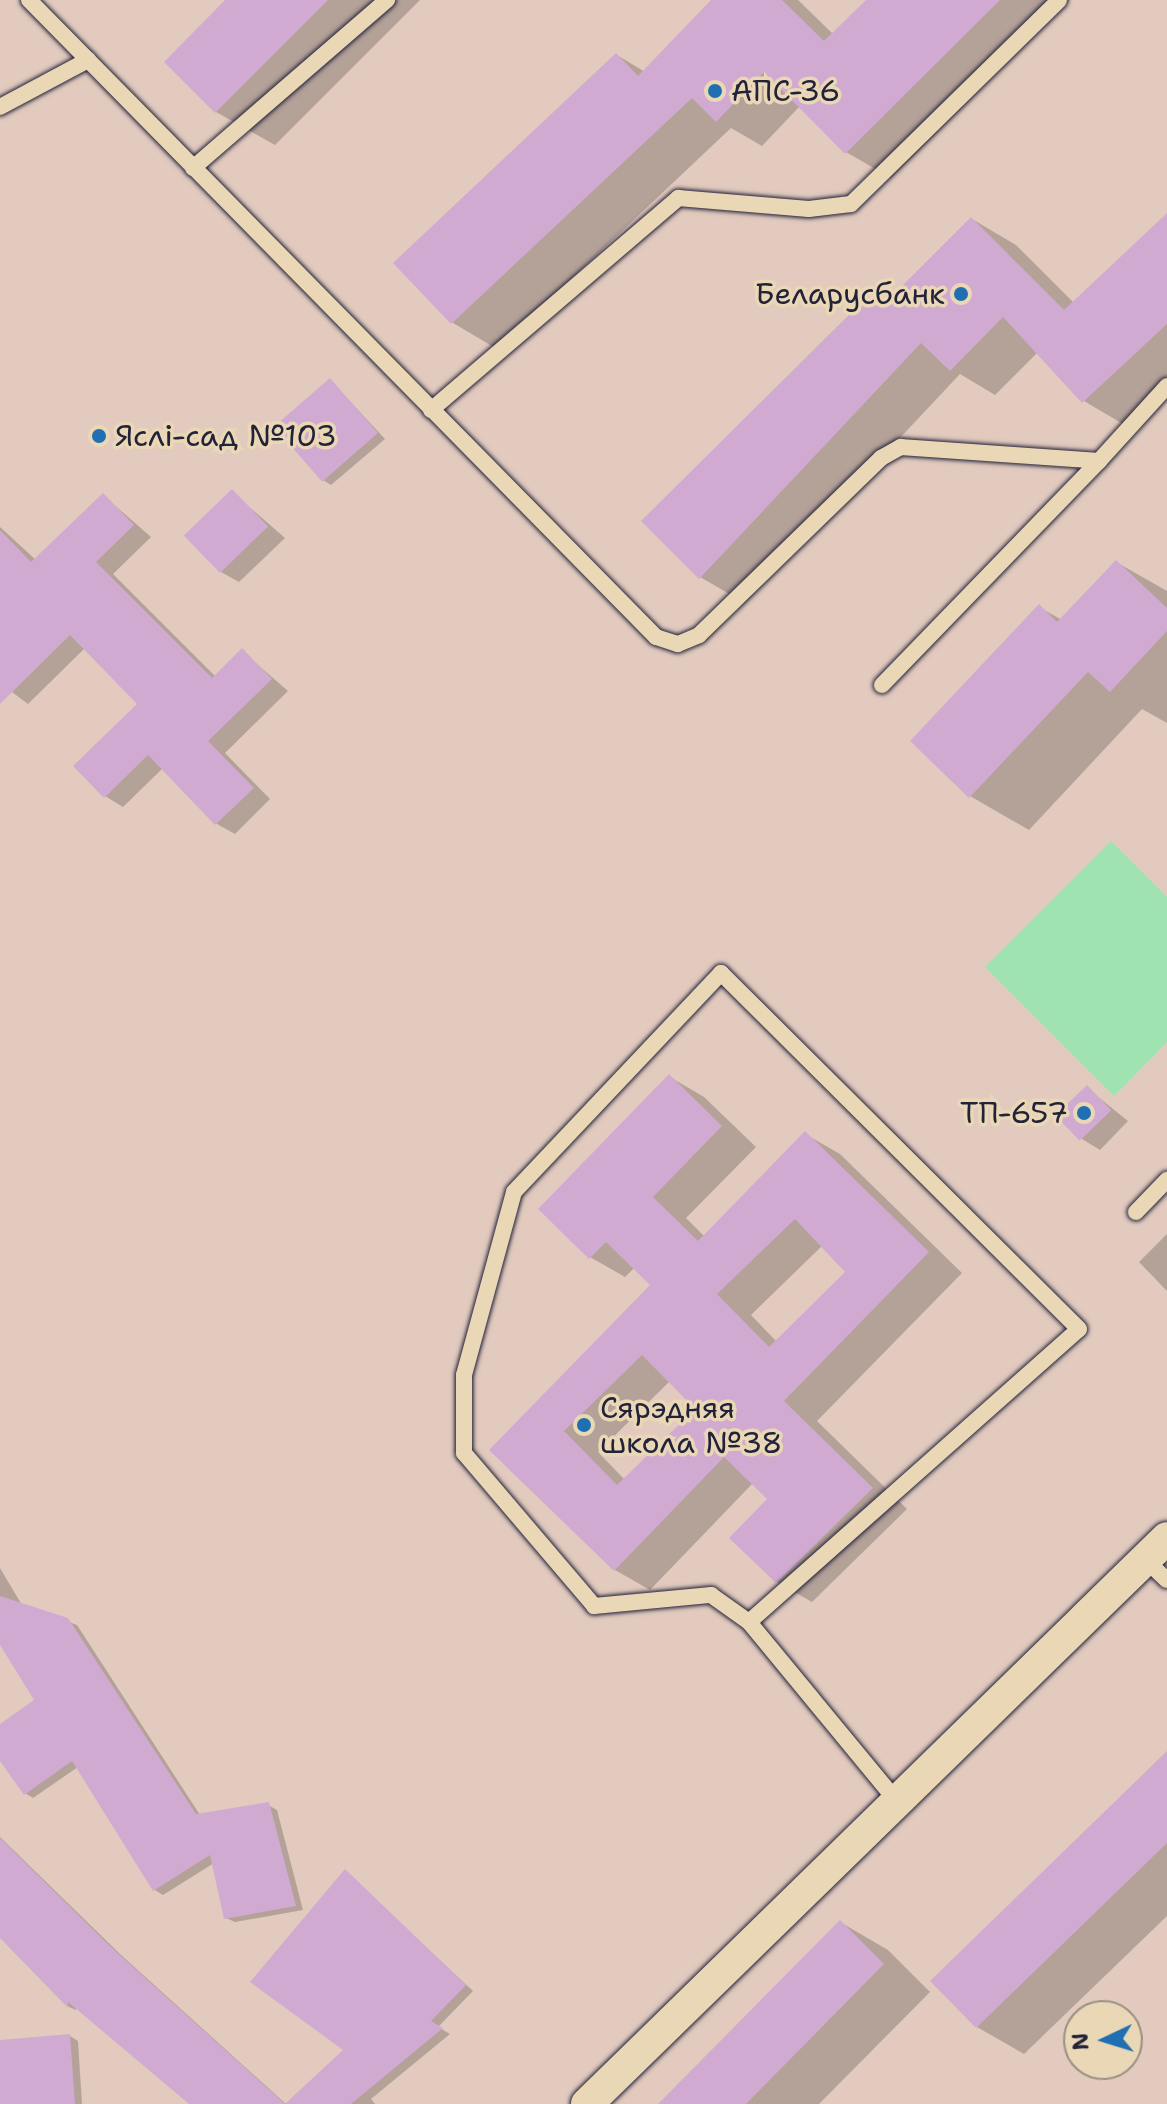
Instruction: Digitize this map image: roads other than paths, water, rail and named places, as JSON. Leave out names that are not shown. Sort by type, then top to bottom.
[{"type":"street","points":[[587,2104],[895,1799],[1160,1559]]},
{"type":"lane","points":[[29,0],[656,637],[678,644],[699,635],[881,458],[901,447],[923,444],[1099,461]]},
{"type":"lane","points":[[193,168],[387,0]]},
{"type":"lane","points":[[431,410],[678,198],[809,209],[851,204],[1059,0]]},
{"type":"lane","points":[[0,107],[88,60]]},
{"type":"lane","points":[[882,685],[1099,461],[1167,386]]},
{"type":"lane","points":[[749,1622],[1079,1329],[721,973],[514,1192],[464,1375],[464,1453],[594,1606],[711,1595],[749,1622],[895,1799]]},
{"type":"lane","points":[[1136,1212],[1167,1180]]},
{"type":"place","name":"АПС-36","points":[[715,91]]},
{"type":"place","name":"Беларусбанк","points":[[961,294]]},
{"type":"place","name":"Яслі-сад №103","points":[[99,436]]},
{"type":"place","name":"ТП-657","points":[[1084,1113]]},
{"type":"place","name":"Сярэдняя школа №38","points":[[584,1425]]}]
